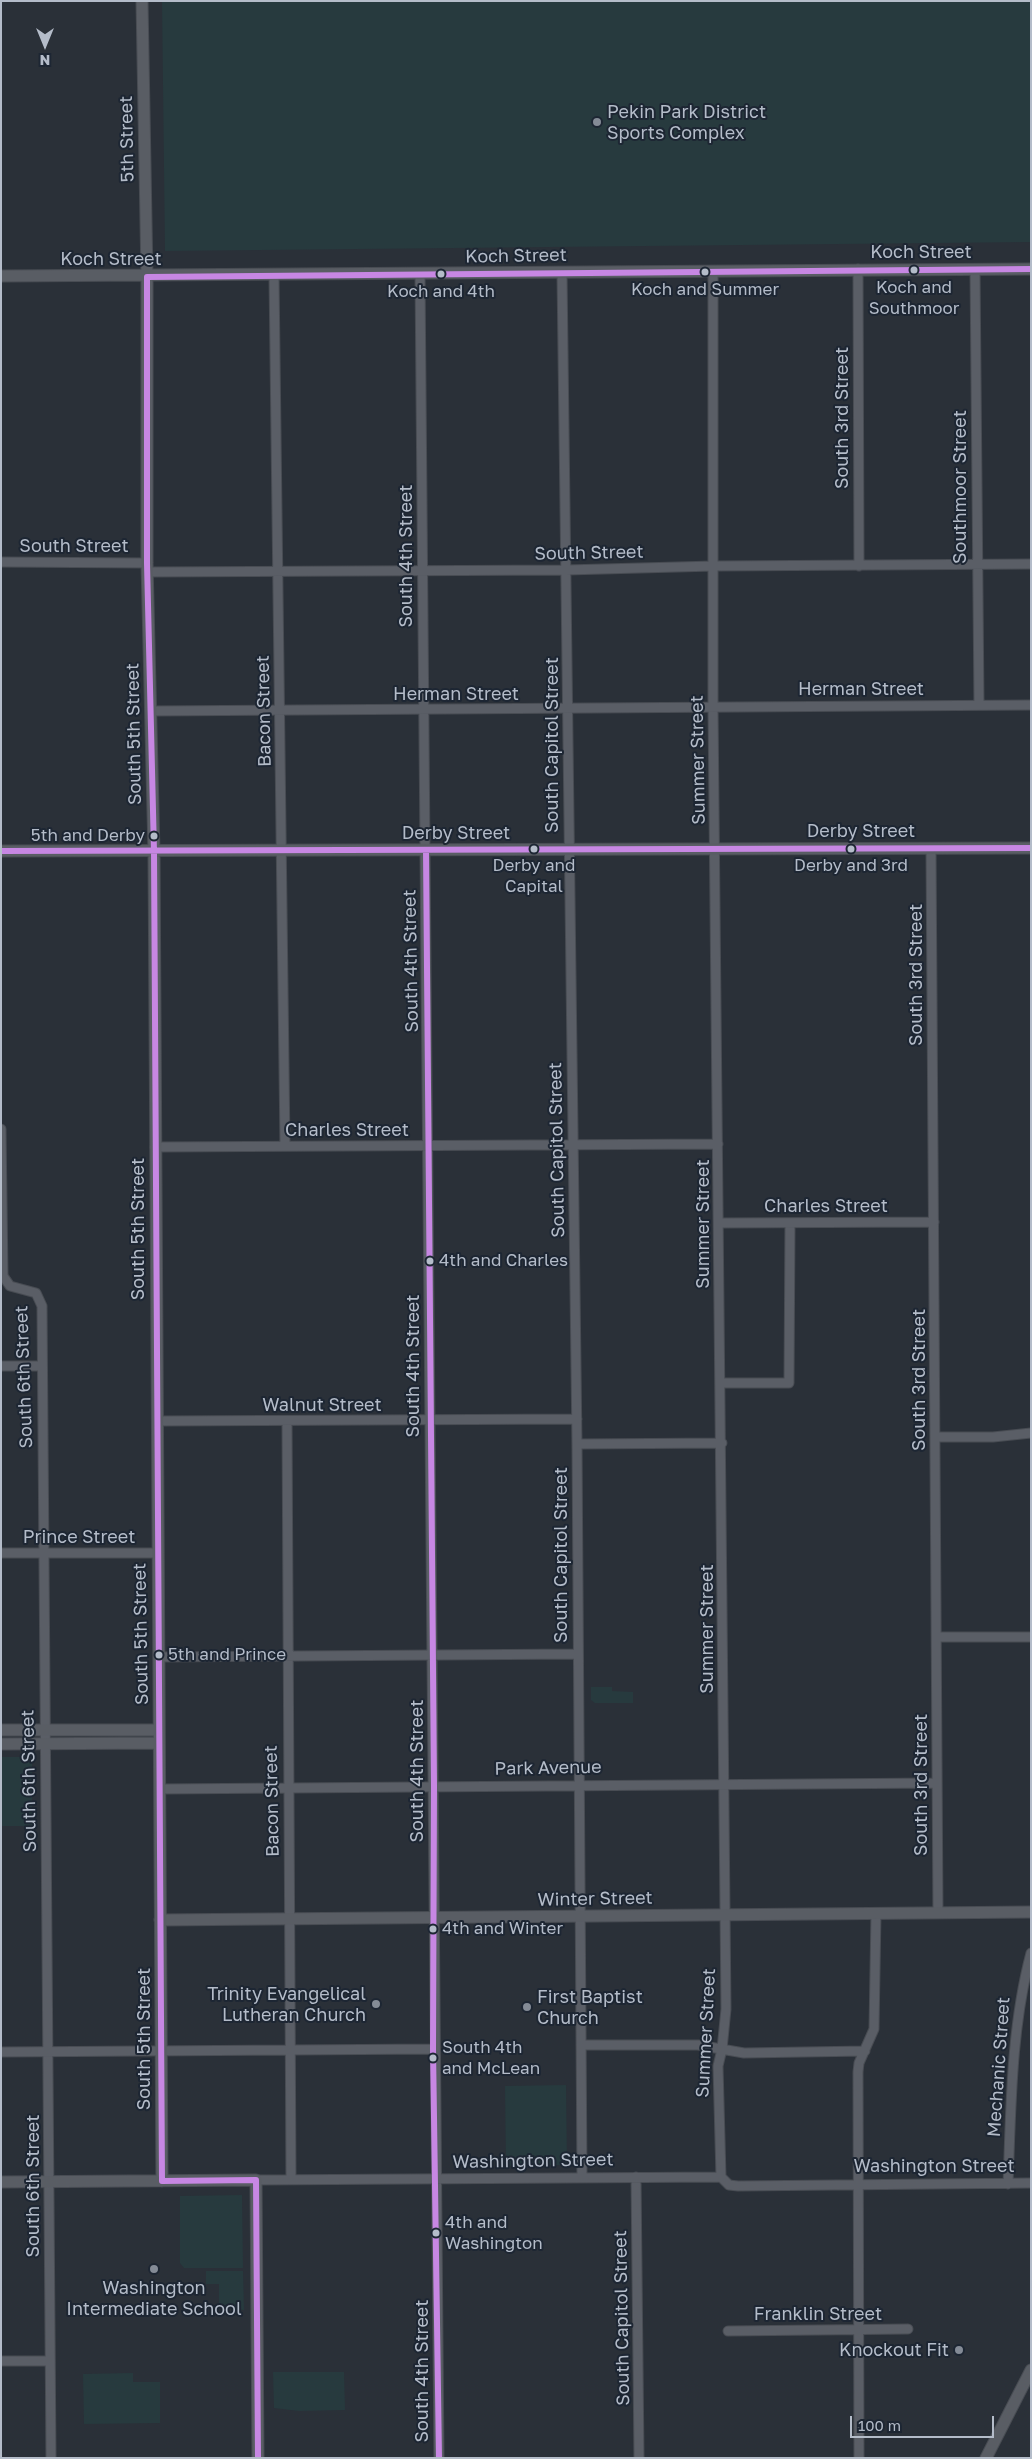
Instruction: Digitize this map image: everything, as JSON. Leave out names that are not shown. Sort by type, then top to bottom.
[{"type":"street","name":"5th Street","points":[[142,1],[147,277]]},
{"type":"street","name":"Koch Street","points":[[1,276],[147,277],[858,269],[1031,269]]},
{"type":"street","name":"South 3rd Street","points":[[858,269],[859,566]]},
{"type":"street","name":"Southmoor Street","points":[[974,269],[979,705]]},
{"type":"street","name":"Summer Street","points":[[713,271],[713,707],[722,1443],[726,2009],[722,2049],[718,2066],[721,2177]]},
{"type":"street","name":"South Capitol Street","points":[[562,273],[568,850],[577,1419],[577,1654],[582,2177]]},
{"type":"street","name":"South 4th Street","points":[[420,275],[429,1146],[434,1786],[433,2049],[438,2458]]},
{"type":"street","name":"Bacon Street","points":[[274,276],[284,1146]]},
{"type":"street","name":"South 5th Street","points":[[147,277],[148,568],[154,852],[162,2181]]},
{"type":"street","name":"South Street","points":[[1,562],[278,572],[1031,564]]},
{"type":"street","name":"Herman Street","points":[[151,711],[1031,705]]},
{"type":"street","name":"South 3rd Street","points":[[931,848],[938,1913]]},
{"type":"street","name":"Derby Street","points":[[1,851],[1031,848]]},
{"type":"street","name":"South 6th Street","points":[[1,1128],[3,1276],[10,1286],[32,1291],[40,1298],[51,2458]]},
{"type":"street","name":"Charles Street","points":[[155,1147],[718,1144]]},
{"type":"street","name":"Charles Street","points":[[719,1222],[934,1222]]},
{"type":"street","points":[[721,1383],[789,1383],[790,1223]]},
{"type":"street","points":[[1,1366],[42,1366]]},
{"type":"street","name":"Walnut Street","points":[[157,1421],[577,1419]]},
{"type":"street","name":"Bacon Street","points":[[286,1421],[291,2180]]},
{"type":"street","points":[[936,1437],[993,1437],[1031,1433]]},
{"type":"street","points":[[577,1444],[722,1443]]},
{"type":"street","name":"Prince Street","points":[[1,1553],[158,1553]]},
{"type":"street","points":[[937,1638],[1031,1636]]},
{"type":"street","points":[[159,1657],[577,1654]]},
{"type":"street","points":[[1,1730],[160,1730]]},
{"type":"street","points":[[1,1744],[160,1743]]},
{"type":"street","name":"Park Avenue","points":[[160,1788],[937,1783]]},
{"type":"street","name":"Winter Street","points":[[160,1920],[433,1919],[1031,1912]]},
{"type":"street","points":[[859,2458],[858,2072],[859,2063],[865,2051],[874,2022],[876,1913]]},
{"type":"street","name":"Mechanic Street","points":[[1008,2184],[1013,2061],[1022,1986],[1031,1953]]},
{"type":"street","points":[[581,2045],[698,2045],[744,2053],[865,2051]]},
{"type":"street","points":[[1,2052],[433,2049]]},
{"type":"street","name":"South Capitol Street","points":[[636,2177],[639,2458]]},
{"type":"street","name":"Washington Street","points":[[1,2182],[721,2177],[729,2185],[738,2186],[1031,2183]]},
{"type":"street","points":[[256,2180],[258,2458]]},
{"type":"street","name":"Franklin Street","points":[[728,2330],[908,2329]]},
{"type":"street","points":[[1,2361],[50,2361]]},
{"type":"street","points":[[986,2458],[1031,2370]]},
{"type":"green space","name":"Pekin Park District Sports Complex","points":[[162,1],[1031,1],[1031,242],[165,251]]},
{"type":"green space","points":[[591,1687],[612,1687],[612,1691],[633,1692],[633,1703],[595,1703],[591,1700]]},
{"type":"green space","points":[[1,1757],[32,1757],[32,1826],[1,1826]]},
{"type":"green space","points":[[566,2085],[567,2165],[506,2166],[505,2086]]},
{"type":"green space","points":[[242,2195],[243,2268],[184,2268],[180,2263],[180,2196]]},
{"type":"green space","points":[[206,2271],[243,2271],[244,2310],[219,2307],[219,2284],[206,2284]]},
{"type":"green space","points":[[273,2372],[344,2372],[345,2410],[299,2411],[274,2408]]},
{"type":"green space","points":[[133,2373],[133,2382],[160,2382],[160,2423],[84,2424],[83,2374]]},
{"type":"transit line","points":[[258,2458],[256,2180],[162,2181],[154,852],[147,563],[147,277],[1031,269]]},
{"type":"transit line","points":[[1,851],[1031,848]]},
{"type":"transit line","points":[[426,850],[434,1786],[433,2049],[439,2458]]},
{"type":"place","name":"Pekin Park District Sports Complex","points":[[597,122]]},
{"type":"place","name":"Koch and Southmoor","points":[[914,270]]},
{"type":"place","name":"Koch and Summer","points":[[705,272]]},
{"type":"place","name":"Koch and 4th","points":[[441,274]]},
{"type":"place","name":"5th and Derby","points":[[154,836]]},
{"type":"place","name":"Derby and Capital","points":[[534,849]]},
{"type":"place","name":"Derby and 3rd","points":[[851,849]]},
{"type":"place","name":"4th and Charles","points":[[430,1261]]},
{"type":"place","name":"5th and Prince","points":[[159,1655]]},
{"type":"place","name":"4th and Winter","points":[[433,1929]]},
{"type":"place","name":"Trinity Evangelical Lutheran Church","points":[[376,2004]]},
{"type":"place","name":"First Baptist Church","points":[[527,2007]]},
{"type":"place","name":"South 4th and McLean","points":[[433,2058]]},
{"type":"place","name":"4th and Washington","points":[[436,2233]]},
{"type":"place","name":"Washington Intermediate School","points":[[154,2269]]},
{"type":"place","name":"Knockout Fit","points":[[959,2350]]}]
